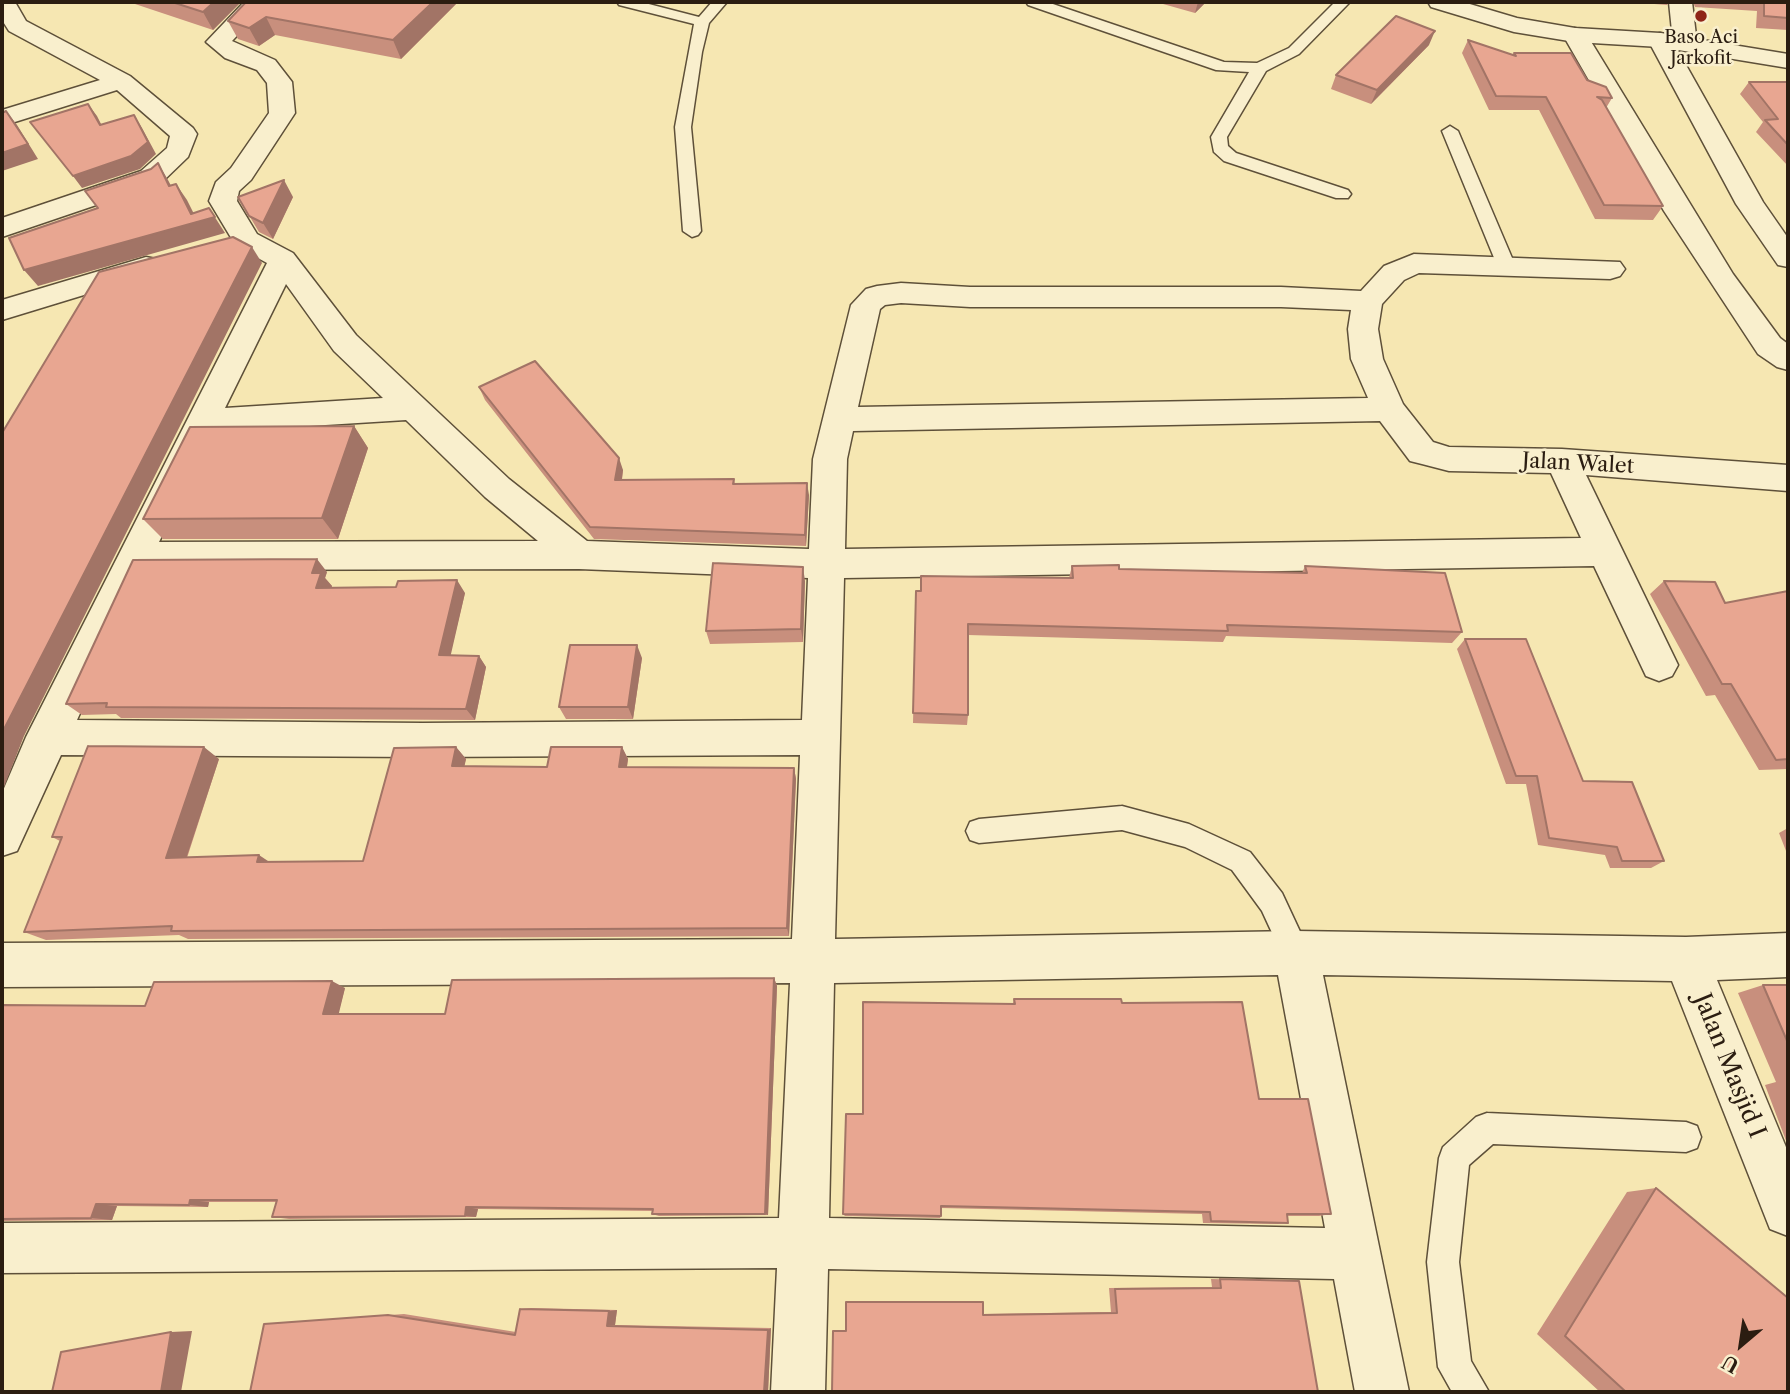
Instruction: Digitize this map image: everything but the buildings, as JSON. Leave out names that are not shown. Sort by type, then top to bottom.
[{"type":"street","points":[[2,228],[151,177],[179,151],[184,134],[121,81],[10,28],[4,2]]},
{"type":"street","points":[[257,2],[218,42],[233,53],[266,65],[279,82],[282,113],[241,174],[226,188],[223,201],[233,244],[282,260],[345,343],[497,488],[579,555]]},
{"type":"street","points":[[1439,2],[1514,25],[1575,35],[1673,42],[1788,61]]},
{"type":"street","points":[[1680,2],[1673,42],[1750,204],[1788,258]]},
{"type":"street","points":[[1575,35],[1708,258],[1769,346],[1788,359]]},
{"type":"street","points":[[2,118],[121,81]]},
{"type":"street","points":[[2,310],[99,279],[179,258]]},
{"type":"street","points":[[2,836],[46,737],[134,555],[282,260]]},
{"type":"street","points":[[798,1392],[824,564],[830,459],[866,305],[877,296],[901,293],[983,297],[1281,297],[1368,301],[1394,273],[1414,263],[1610,269]]},
{"type":"street","points":[[78,313],[99,279]]},
{"type":"street","name":"Jalan Walet","points":[[1368,301],[1363,329],[1367,359],[1389,409],[1422,452],[1430,456],[1449,459],[1562,461],[1788,478]]},
{"type":"street","points":[[201,421],[412,408]]},
{"type":"street","points":[[839,419],[1389,409]]},
{"type":"street","points":[[1562,461],[1659,665]]},
{"type":"street","points":[[134,555],[579,555],[824,564],[1606,552]]},
{"type":"street","points":[[46,737],[423,740],[820,737]]},
{"type":"street","points":[[1296,953],[1382,1392]]},
{"type":"street","points":[[2,965],[813,961],[1296,953],[1686,959],[1788,955]]},
{"type":"street","name":"Jalan Masjid I","points":[[1686,959],[1788,1211]]},
{"type":"street","points":[[2,1248],[802,1243],[1355,1254]]},
{"type":"lane","points":[[624,2],[702,22]]},
{"type":"lane","points":[[692,231],[684,127],[694,52],[702,22],[720,2]]},
{"type":"lane","points":[[1033,2],[1222,67],[1261,68],[1294,51],[1343,2]]},
{"type":"lane","points":[[1261,68],[1219,137],[1220,148],[1230,157],[1342,194]]},
{"type":"lane","points":[[1450,131],[1506,265]]},
{"type":"lane","points":[[979,831],[1122,818],[1189,836],[1241,860],[1272,902],[1296,953]]},
{"type":"lane","points":[[1472,1392],[1455,1367],[1443,1262],[1454,1158],[1487,1128],[1686,1137]]},
{"type":"place","name":"Baso Aci Jarkofit","points":[[1701,16]]}]
